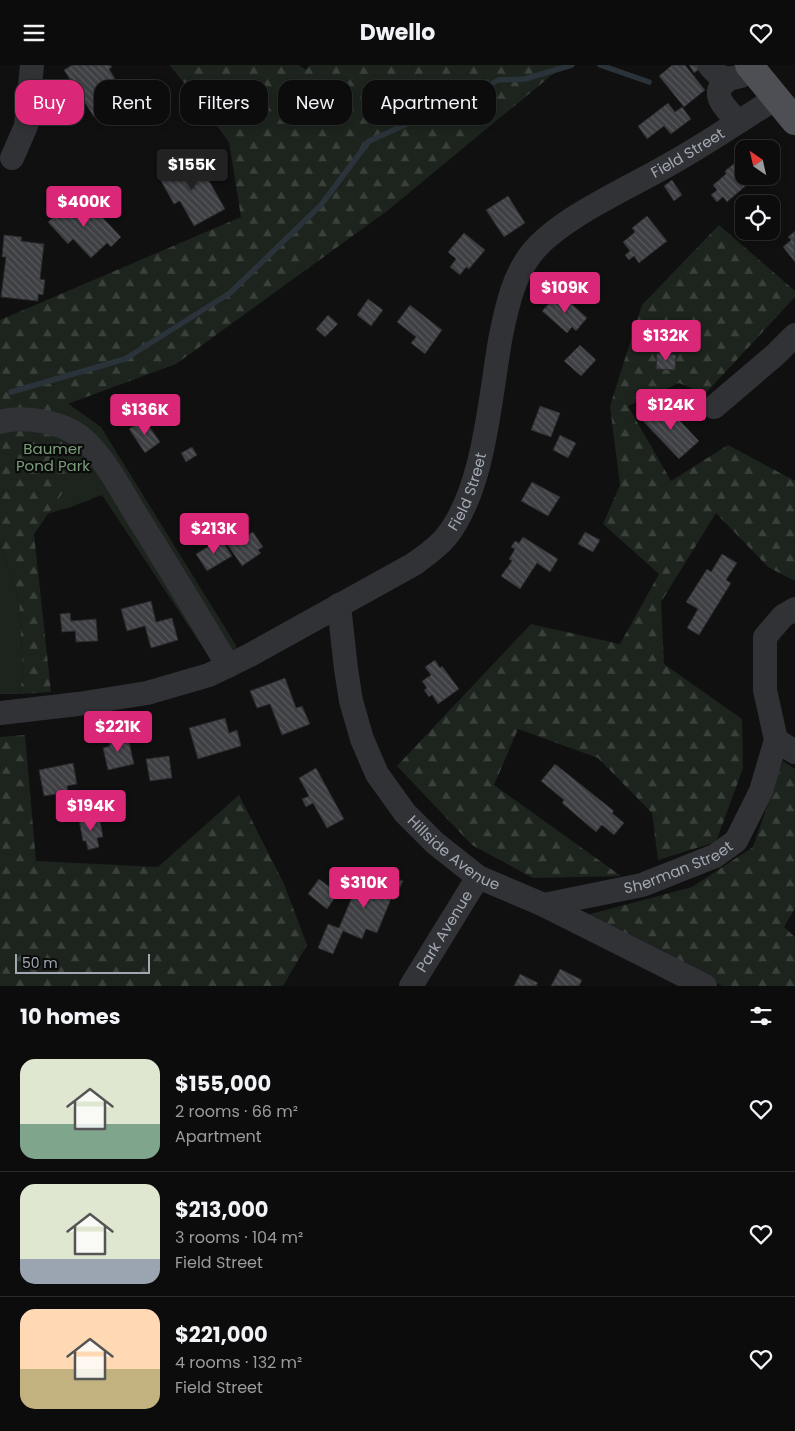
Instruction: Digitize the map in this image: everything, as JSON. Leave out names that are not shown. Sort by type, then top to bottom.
[{"type":"main road","points":[[744,71],[776,98],[795,121]]},
{"type":"street","points":[[12,158],[26,126],[32,65]]},
{"type":"street","points":[[709,65],[717,74],[744,71]]},
{"type":"street","points":[[738,122],[720,99],[718,91],[721,85],[744,71]]},
{"type":"street","name":"Field Street","points":[[0,713],[78,704],[151,692],[200,678],[228,666],[414,564],[432,551],[446,537],[458,519],[468,498],[484,440],[507,306],[517,277],[530,255],[542,242],[562,226],[670,164],[776,98]]},
{"type":"street","points":[[714,407],[775,355],[795,335]]},
{"type":"street","points":[[0,422],[10,419],[32,419],[69,430],[82,438],[110,472],[228,666]]},
{"type":"street","name":"Hillside Avenue","points":[[339,605],[351,701],[362,739],[377,774],[405,813],[435,843],[478,877],[544,905],[705,986]]},
{"type":"street","name":"Sherman Street","points":[[544,905],[642,885],[715,856],[736,841],[785,746],[765,690],[765,637],[783,617],[795,609]]},
{"type":"street","name":"Park Avenue","points":[[411,986],[478,877]]},
{"type":"green space","points":[[170,65],[299,65],[306,70],[310,65],[564,65],[496,121],[496,80],[362,80],[362,125],[491,125],[387,211],[176,364],[51,410],[75,475],[34,534],[51,692],[20,694],[23,672],[19,599],[0,542],[0,320],[241,217],[229,142],[216,125],[268,125],[268,80],[181,80]]},
{"type":"green space","points":[[719,225],[795,291],[795,297],[705,394],[679,383],[628,406],[671,481],[728,445],[795,481],[795,581],[768,567],[716,513],[661,602],[664,664],[742,719],[743,768],[716,842],[658,860],[652,813],[598,758],[518,729],[494,785],[621,876],[533,878],[472,845],[397,766],[531,624],[620,644],[659,574],[603,524],[620,485],[610,406],[642,305]]},
{"type":"green space","name":"Baumer Pond Park","points":[[0,351],[8,361],[101,427],[237,647],[213,663],[102,495],[71,507],[9,525],[0,505]]},
{"type":"green space","points":[[0,542],[19,599],[23,672],[20,694],[0,694]]},
{"type":"green space","points":[[25,735],[36,861],[158,867],[239,795],[284,884],[307,945],[283,986],[0,986],[0,737]]},
{"type":"green space","points":[[783,761],[795,769],[795,908],[784,927],[795,937],[795,986],[722,986],[587,915],[692,887],[753,847]]},
{"type":"building","points":[[72,65],[110,65],[112,67],[109,69],[116,80],[94,80],[94,117],[84,101],[84,80],[70,80],[64,70]]},
{"type":"building","points":[[672,65],[685,65],[705,90],[684,107],[659,76]]},
{"type":"building","points":[[689,65],[705,65],[694,73]]},
{"type":"building","points":[[668,103],[675,112],[682,107],[691,119],[671,134],[664,126],[647,139],[638,126]]},
{"type":"building","points":[[196,158],[225,209],[194,226],[180,201],[174,204],[157,174],[176,163],[179,167]]},
{"type":"building","points":[[735,163],[735,185],[747,185],[727,202],[723,197],[717,202],[711,195],[717,190],[713,185],[726,174],[725,171]]},
{"type":"building","points":[[672,180],[682,195],[674,201],[664,186]]},
{"type":"building","points":[[508,196],[525,223],[504,237],[486,210]]},
{"type":"building","points":[[80,199],[86,205],[89,203],[121,237],[111,247],[107,243],[91,258],[73,239],[68,244],[48,222],[66,206],[69,209]]},
{"type":"building","points":[[647,216],[667,241],[639,263],[634,256],[629,260],[625,255],[630,251],[623,242],[635,232],[632,228]]},
{"type":"building","points":[[795,231],[795,262],[783,247],[791,240],[788,237]]},
{"type":"building","points":[[464,233],[485,250],[469,269],[466,267],[460,275],[450,267],[456,259],[448,252]]},
{"type":"building","points":[[4,235],[22,237],[21,241],[44,244],[40,279],[45,280],[43,295],[38,294],[38,301],[1,297],[6,257],[2,257]]},
{"type":"building","points":[[557,295],[562,300],[564,297],[587,318],[576,331],[572,327],[567,333],[542,311]]},
{"type":"building","points":[[368,299],[383,310],[371,326],[357,315]]},
{"type":"building","points":[[410,305],[442,330],[425,354],[411,343],[416,337],[397,322]]},
{"type":"building","points":[[328,315],[338,324],[325,337],[316,329]]},
{"type":"building","points":[[580,345],[596,360],[581,376],[564,361]]},
{"type":"building","points":[[657,353],[676,355],[675,370],[656,369]]},
{"type":"building","points":[[662,402],[699,441],[679,459],[642,420]]},
{"type":"building","points":[[540,406],[560,413],[551,437],[531,430]]},
{"type":"building","points":[[144,419],[160,442],[145,453],[129,429]]},
{"type":"building","points":[[560,435],[576,443],[568,458],[553,450]]},
{"type":"building","points":[[192,447],[197,455],[186,462],[181,453]]},
{"type":"building","points":[[532,482],[560,497],[548,516],[521,501]]},
{"type":"building","points":[[246,532],[248,535],[253,532],[263,547],[258,550],[261,553],[242,566],[227,544]]},
{"type":"building","points":[[585,532],[600,540],[593,552],[578,544]]},
{"type":"building","points":[[523,537],[558,559],[550,572],[537,563],[520,589],[501,576],[512,561],[509,559],[515,549],[511,547],[515,541],[519,543]]},
{"type":"building","points":[[221,539],[232,556],[207,571],[196,554]]},
{"type":"building","points":[[722,554],[737,563],[726,580],[731,583],[699,635],[687,628],[698,609],[686,602],[707,569],[711,572]]},
{"type":"building","points":[[151,601],[156,622],[172,618],[178,640],[151,648],[145,626],[127,631],[121,609]]},
{"type":"building","points":[[70,613],[71,621],[96,619],[98,641],[76,642],[75,631],[62,632],[60,614]]},
{"type":"building","points":[[435,660],[440,668],[442,666],[459,689],[438,704],[432,695],[429,697],[424,690],[427,688],[422,681],[431,675],[425,667]]},
{"type":"building","points":[[285,678],[296,708],[302,706],[310,724],[282,735],[270,704],[257,708],[250,691]]},
{"type":"building","points":[[225,718],[229,733],[237,730],[241,746],[198,759],[189,728]]},
{"type":"building","points":[[123,733],[125,743],[129,742],[134,764],[108,770],[103,748],[110,746],[108,736]]},
{"type":"building","points":[[169,756],[172,778],[150,781],[146,759]]},
{"type":"building","points":[[73,763],[77,784],[67,786],[68,792],[44,796],[39,770]]},
{"type":"building","points":[[555,764],[614,811],[612,813],[624,823],[614,835],[602,825],[596,832],[562,803],[564,800],[541,781]]},
{"type":"building","points":[[316,768],[344,819],[327,828],[313,803],[306,807],[302,799],[309,796],[299,778]]},
{"type":"building","points":[[99,816],[103,837],[97,838],[99,847],[88,850],[86,841],[83,841],[79,820]]},
{"type":"building","points":[[377,870],[403,881],[394,900],[391,899],[377,933],[366,929],[362,939],[343,931],[333,954],[318,948],[328,924],[339,928],[361,876],[373,880]]},
{"type":"building","points":[[319,879],[338,893],[327,909],[308,894]]},
{"type":"building","points":[[560,969],[582,980],[579,986],[551,986]]},
{"type":"building","points":[[520,974],[538,983],[536,985],[538,986],[514,986]]},
{"type":"waterway","points":[[11,392],[125,359],[230,293],[321,205],[369,141],[476,93],[498,80],[525,79],[572,65]]},
{"type":"waterway","points":[[600,65],[649,82]]}]
